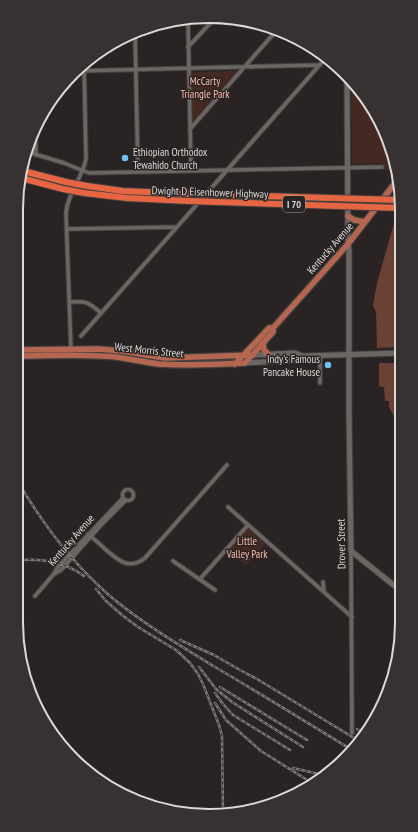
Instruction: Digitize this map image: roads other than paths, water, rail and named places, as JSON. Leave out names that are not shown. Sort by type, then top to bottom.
[{"type":"highway","name":"Dwight D Eisenhower Highway","points":[[27,172],[66,182],[123,191],[395,200]]},
{"type":"highway","name":"Dwight D Eisenhower Highway","points":[[26,179],[62,189],[127,198],[395,208]]},
{"type":"main road","name":"Kentucky Avenue","points":[[245,363],[273,332],[273,328],[348,244],[393,186]]},
{"type":"main road","points":[[348,216],[354,220],[365,222]]},
{"type":"main road","name":"Kentucky Avenue","points":[[234,364],[268,328],[273,328]]},
{"type":"main road","points":[[263,344],[264,350],[268,354]]},
{"type":"main road","name":"West Morris Street","points":[[23,355],[98,349],[178,358],[253,355]]},
{"type":"main road","name":"West Morris Street","points":[[23,350],[71,352],[170,364],[245,363]]},
{"type":"main road","points":[[109,356],[117,354],[134,356],[138,354]]},
{"type":"main road","points":[[143,361],[149,359],[169,360],[178,358]]},
{"type":"street","points":[[188,47],[210,23]]},
{"type":"street","points":[[188,24],[191,171]]},
{"type":"street","points":[[190,128],[273,34]]},
{"type":"street","points":[[135,38],[138,172]]},
{"type":"street","points":[[80,336],[323,62]]},
{"type":"street","points":[[71,352],[66,211],[69,199],[85,164],[84,71],[320,65]]},
{"type":"street","name":"Drover Street","points":[[347,84],[352,733]]},
{"type":"street","points":[[36,141],[36,155]]},
{"type":"street","points":[[32,153],[64,163],[89,173],[382,167]]},
{"type":"street","points":[[67,229],[177,227]]},
{"type":"street","points":[[69,302],[86,302],[101,313]]},
{"type":"street","name":"West Morris Street","points":[[253,355],[296,353],[303,356],[395,354]]},
{"type":"street","name":"West Morris Street","points":[[245,363],[296,360],[303,356]]},
{"type":"street","points":[[320,356],[320,382]]},
{"type":"street","points":[[90,535],[117,560],[126,564],[136,563],[145,558],[227,465]]},
{"type":"street","name":"Kentucky Avenue","points":[[35,596],[57,568],[125,499]]},
{"type":"street","points":[[228,507],[352,617]]},
{"type":"street","points":[[200,579],[248,525]]},
{"type":"street","points":[[351,551],[395,586]]},
{"type":"street","points":[[173,561],[215,590]]},
{"type":"street","points":[[323,582],[324,592]]},
{"type":"railway","points":[[23,489],[46,526],[58,541],[82,569],[122,606],[174,642],[348,747]]},
{"type":"railway","points":[[23,560],[43,560],[61,564],[84,576]]},
{"type":"railway","points":[[96,589],[106,601],[122,615],[138,627],[176,650],[190,663],[198,674],[222,736],[223,809]]},
{"type":"railway","points":[[180,640],[214,655],[257,679],[355,739]]},
{"type":"railway","points":[[199,667],[216,689],[232,702],[303,747]]},
{"type":"railway","points":[[220,687],[307,740]]},
{"type":"railway","points":[[215,693],[233,715],[290,750]]},
{"type":"railway","points":[[215,703],[226,720],[261,751],[308,780]]},
{"type":"railway","points":[[357,729],[360,731]]},
{"type":"railway","points":[[293,768],[318,774]]},
{"type":"place","name":"Ethiopian Orthodox Tewahido Church","points":[[125,158]]},
{"type":"place","name":"Indy's Famous Pancake House","points":[[328,365]]},
{"type":"park label","name":"McCarty Triangle Park","points":[[205,87]]},
{"type":"park label","name":"Little Valley Park","points":[[247,547]]}]
